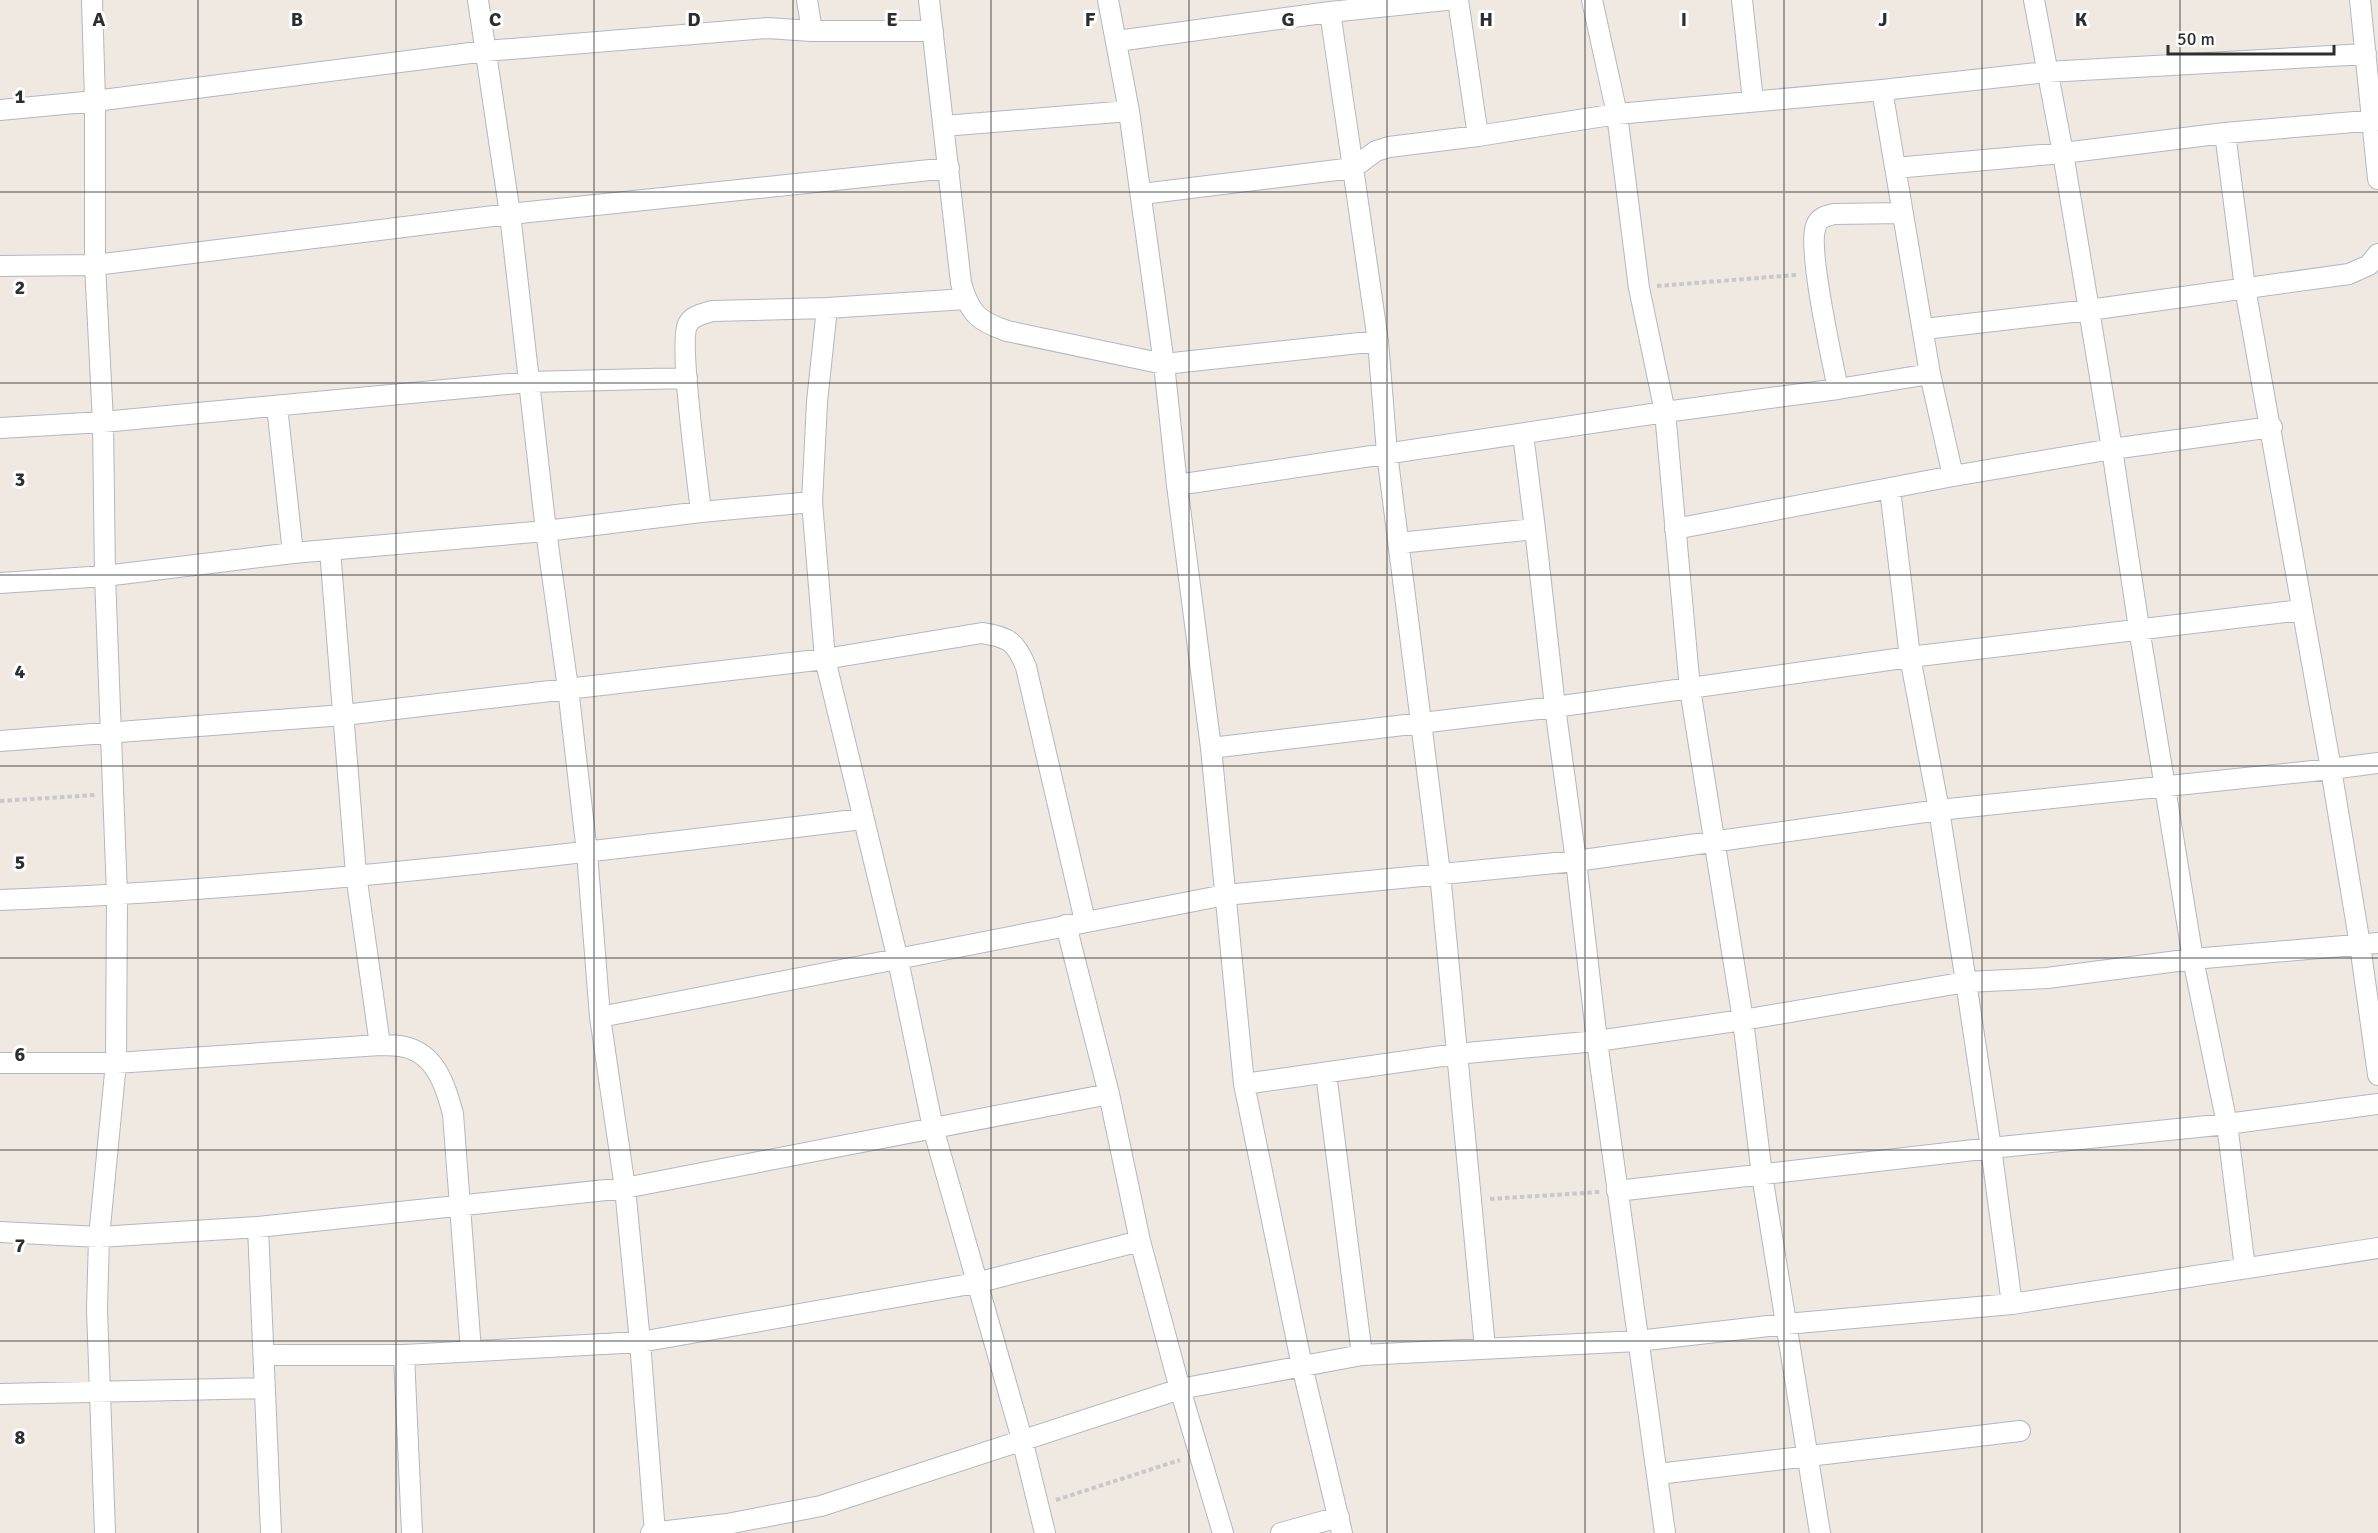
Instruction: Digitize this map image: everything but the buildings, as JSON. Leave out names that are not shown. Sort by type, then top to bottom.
[{"type":"street","points":[[92,0],[95,102],[94,264],[103,422],[105,576],[117,895],[116,1063],[99,1237],[97,1309],[105,1533]]},
{"type":"street","points":[[478,0],[510,214],[546,531],[568,688],[587,853],[600,1017],[625,1188],[640,1342],[653,1533],[727,1524],[821,1506],[1180,1389],[1362,1355],[1638,1341],[1786,1324],[2012,1304],[2378,1248]]},
{"type":"street","points":[[807,0],[812,30]]},
{"type":"street","points":[[929,0],[962,283],[971,310],[984,323],[1007,331],[1164,364],[1378,341]]},
{"type":"street","points":[[1108,0],[1117,40],[1142,194],[1164,364],[1211,748],[1244,1084],[1302,1366],[1340,1525],[1281,1533]]},
{"type":"street","points":[[1117,40],[1330,12],[1446,0]]},
{"type":"street","points":[[1458,0],[1478,135]]},
{"type":"street","points":[[1592,0],[1617,114],[1639,288],[1665,412],[1690,688],[1743,1020],[1762,1175],[1820,1533]]},
{"type":"street","points":[[1742,0],[1753,101]]},
{"type":"street","points":[[2034,0],[2063,153],[2193,959],[2227,1124],[2245,1269]]},
{"type":"street","points":[[2360,0],[2374,120],[2378,180]]},
{"type":"street","points":[[1330,12],[1378,341],[1387,453],[1440,873],[1485,1348]]},
{"type":"street","points":[[0,110],[95,102],[486,51],[767,28],[933,30]]},
{"type":"street","points":[[1142,194],[1353,168],[1376,151],[1389,147],[1617,114],[1882,90],[2047,72],[2366,54]]},
{"type":"street","points":[[1882,90],[1930,374],[1953,476]]},
{"type":"street","points":[[944,126],[1129,111]]},
{"type":"street","points":[[1895,168],[2063,153],[2225,133],[2374,120]]},
{"type":"street","points":[[2225,133],[2245,288],[2302,610],[2331,770],[2369,944],[2378,1075]]},
{"type":"street","points":[[0,266],[94,264],[510,214],[949,168]]},
{"type":"street","points":[[1838,389],[1817,273],[1813,239],[1817,222],[1824,216],[1903,213]]},
{"type":"street","points":[[1924,329],[2089,310],[2349,274],[2369,265],[2378,254]]},
{"type":"street","points":[[701,512],[684,334],[691,320],[712,311],[827,308],[966,298]]},
{"type":"street","points":[[827,308],[817,402],[812,502],[825,659],[898,960],[933,1128],[1022,1439],[1046,1533]]},
{"type":"street","points":[[1177,485],[1930,374]]},
{"type":"street","points":[[0,428],[103,422],[529,382],[687,378]]},
{"type":"street","points":[[277,406],[293,553]]},
{"type":"street","points":[[1675,529],[1953,476],[2112,449],[2271,427]]},
{"type":"street","points":[[1523,434],[1597,1041],[1665,1533]]},
{"type":"street","points":[[1890,489],[1910,657],[1966,982],[2012,1304]]},
{"type":"street","points":[[0,583],[105,576],[330,549],[546,531],[701,512],[812,502]]},
{"type":"street","points":[[1400,543],[1535,529]]},
{"type":"street","points":[[330,549],[356,874],[380,1045]]},
{"type":"street","points":[[1211,748],[1555,707],[1910,657],[2139,628],[2302,610]]},
{"type":"street","points":[[0,741],[344,715],[825,659],[982,633],[999,635],[1011,642],[1019,651],[1029,678],[1085,921]]},
{"type":"street","points":[[600,1017],[1224,895],[1576,861],[1938,810],[2331,770],[2378,763]]},
{"type":"street","points":[[0,900],[117,895],[587,853],[862,819]]},
{"type":"street","points":[[1066,925],[1109,1094],[1140,1241],[1180,1389],[1223,1533]]},
{"type":"street","points":[[1244,1084],[1456,1054],[1597,1041],[1743,1020],[1966,982],[2047,978],[2193,959],[2369,944]]},
{"type":"street","points":[[0,1063],[116,1063],[380,1045],[406,1047],[427,1058],[447,1088],[453,1114],[471,1351]]},
{"type":"street","points":[[1326,1073],[1362,1355]]},
{"type":"street","points":[[0,1232],[99,1237],[258,1227],[625,1188],[1109,1094]]},
{"type":"street","points":[[1617,1191],[1991,1148],[2227,1124],[2378,1104]]},
{"type":"street","points":[[258,1227],[271,1533]]},
{"type":"street","points":[[265,1355],[404,1355],[640,1342],[976,1283],[1140,1241]]},
{"type":"street","points":[[404,1355],[412,1533]]},
{"type":"street","points":[[0,1394],[265,1388]]},
{"type":"street","points":[[1658,1474],[2020,1431]]},
{"type":"path","points":[[1639,288],[1817,273]]},
{"type":"path","points":[[0,801],[113,794]]},
{"type":"path","points":[[1472,1200],[1617,1191]]},
{"type":"path","points":[[1038,1506],[1200,1453]]}]
